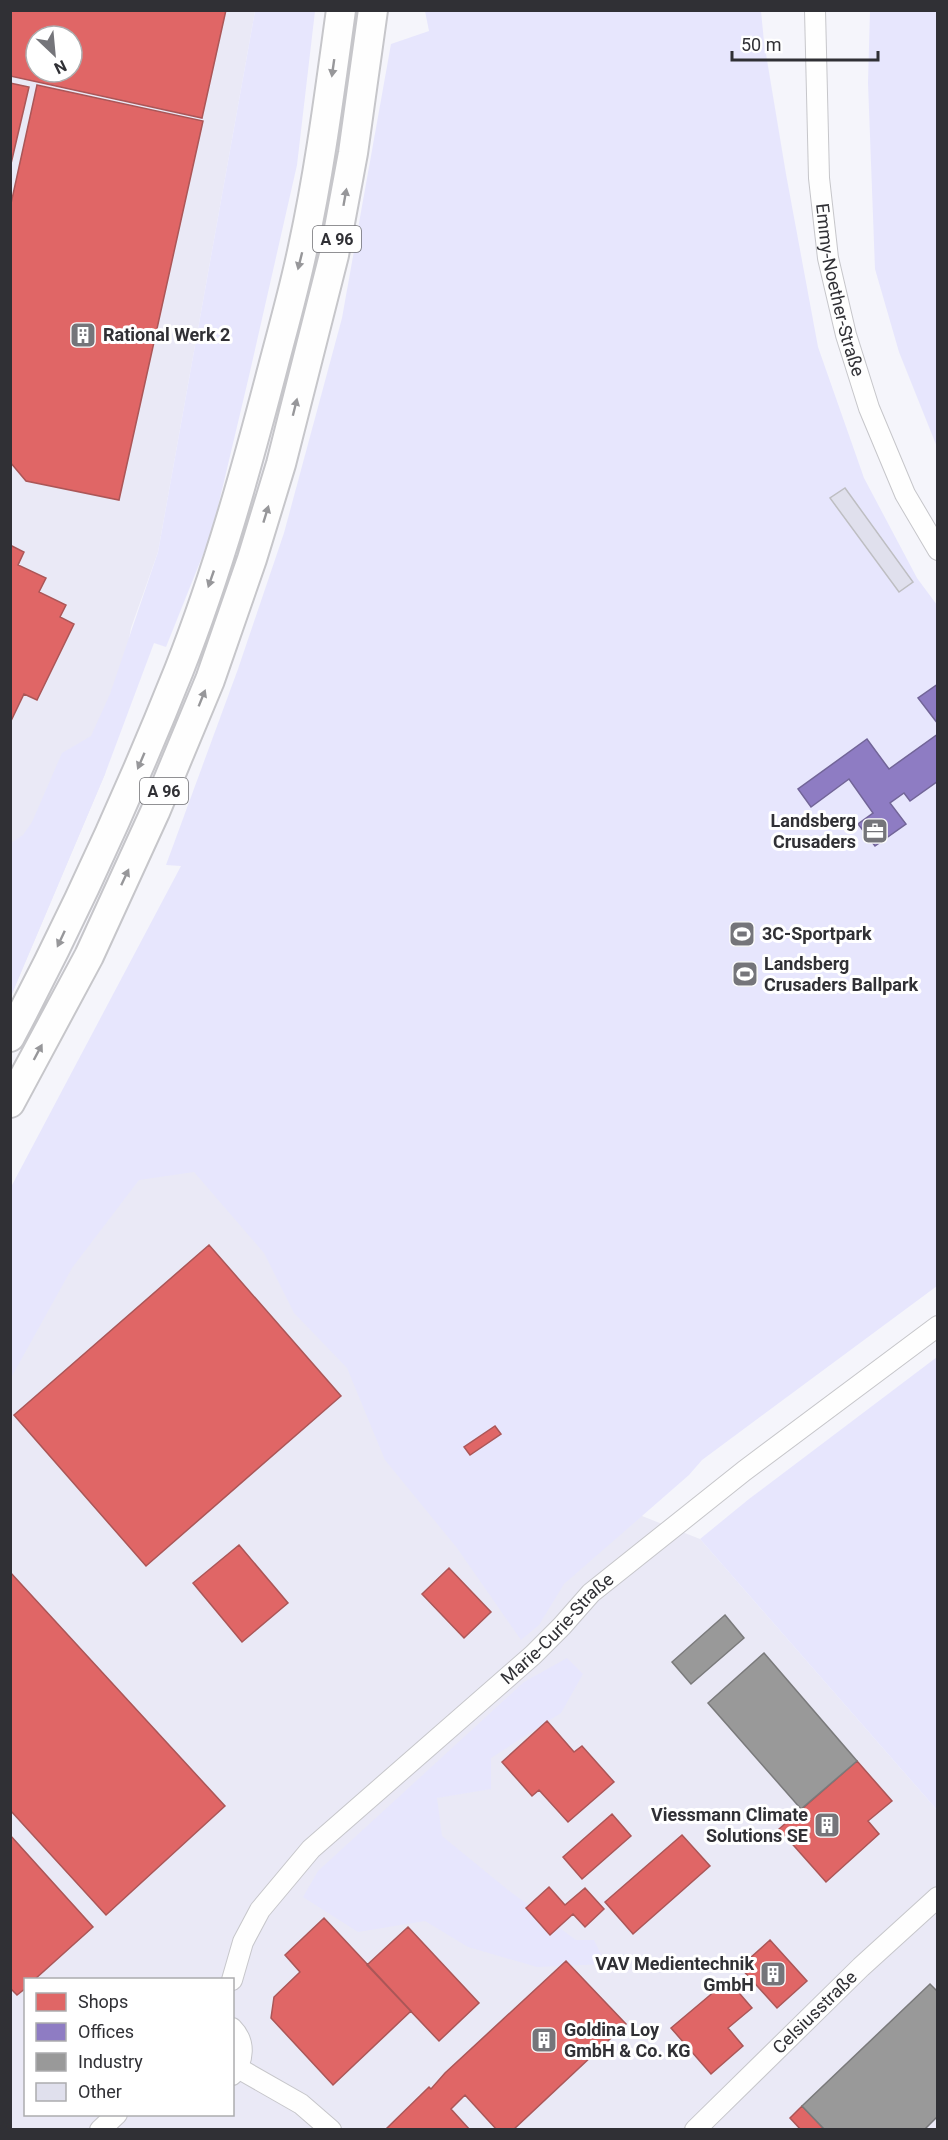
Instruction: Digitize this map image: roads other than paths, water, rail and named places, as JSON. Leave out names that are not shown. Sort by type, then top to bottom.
[{"type":"highway","name":"A 96","points":[[10,1036],[58,946],[125,798],[179,669],[222,548],[248,464],[303,247],[322,147],[341,10]]},
{"type":"highway","name":"A 96","points":[[10,1103],[89,956],[155,812],[210,680],[252,559],[281,464],[334,255],[353,153],[373,10]]},
{"type":"street","name":"Emmy-Noether-Straße","points":[[815,10],[819,178],[828,258],[846,335],[869,408],[905,494],[938,550]]},
{"type":"street","name":"Marie-Curie-Straße","points":[[233,1978],[243,1942],[260,1910],[311,1849],[533,1655],[591,1593],[744,1471],[938,1326]]},
{"type":"street","name":"Celsiusstraße","points":[[695,2130],[861,1967],[938,1897]]},
{"type":"street","points":[[234,2031],[241,2040],[243,2050],[235,2072],[301,2104],[331,2130]]},
{"type":"street","points":[[100,2130],[116,2116]]},
{"type":"place","name":"Rational Werk 2","points":[[83,335]]},
{"type":"place","name":"Landsberg Crusaders","points":[[875,831]]},
{"type":"place","name":"3C-Sportpark","points":[[742,934]]},
{"type":"place","name":"Landsberg Crusaders Ballpark","points":[[745,974]]},
{"type":"place","name":"Viessmann Climate Solutions SE","points":[[827,1825]]},
{"type":"place","name":"VAV Medientechnik GmbH","points":[[773,1974]]},
{"type":"place","name":"Goldina Loy GmbH & Co. KG","points":[[544,2040]]}]
